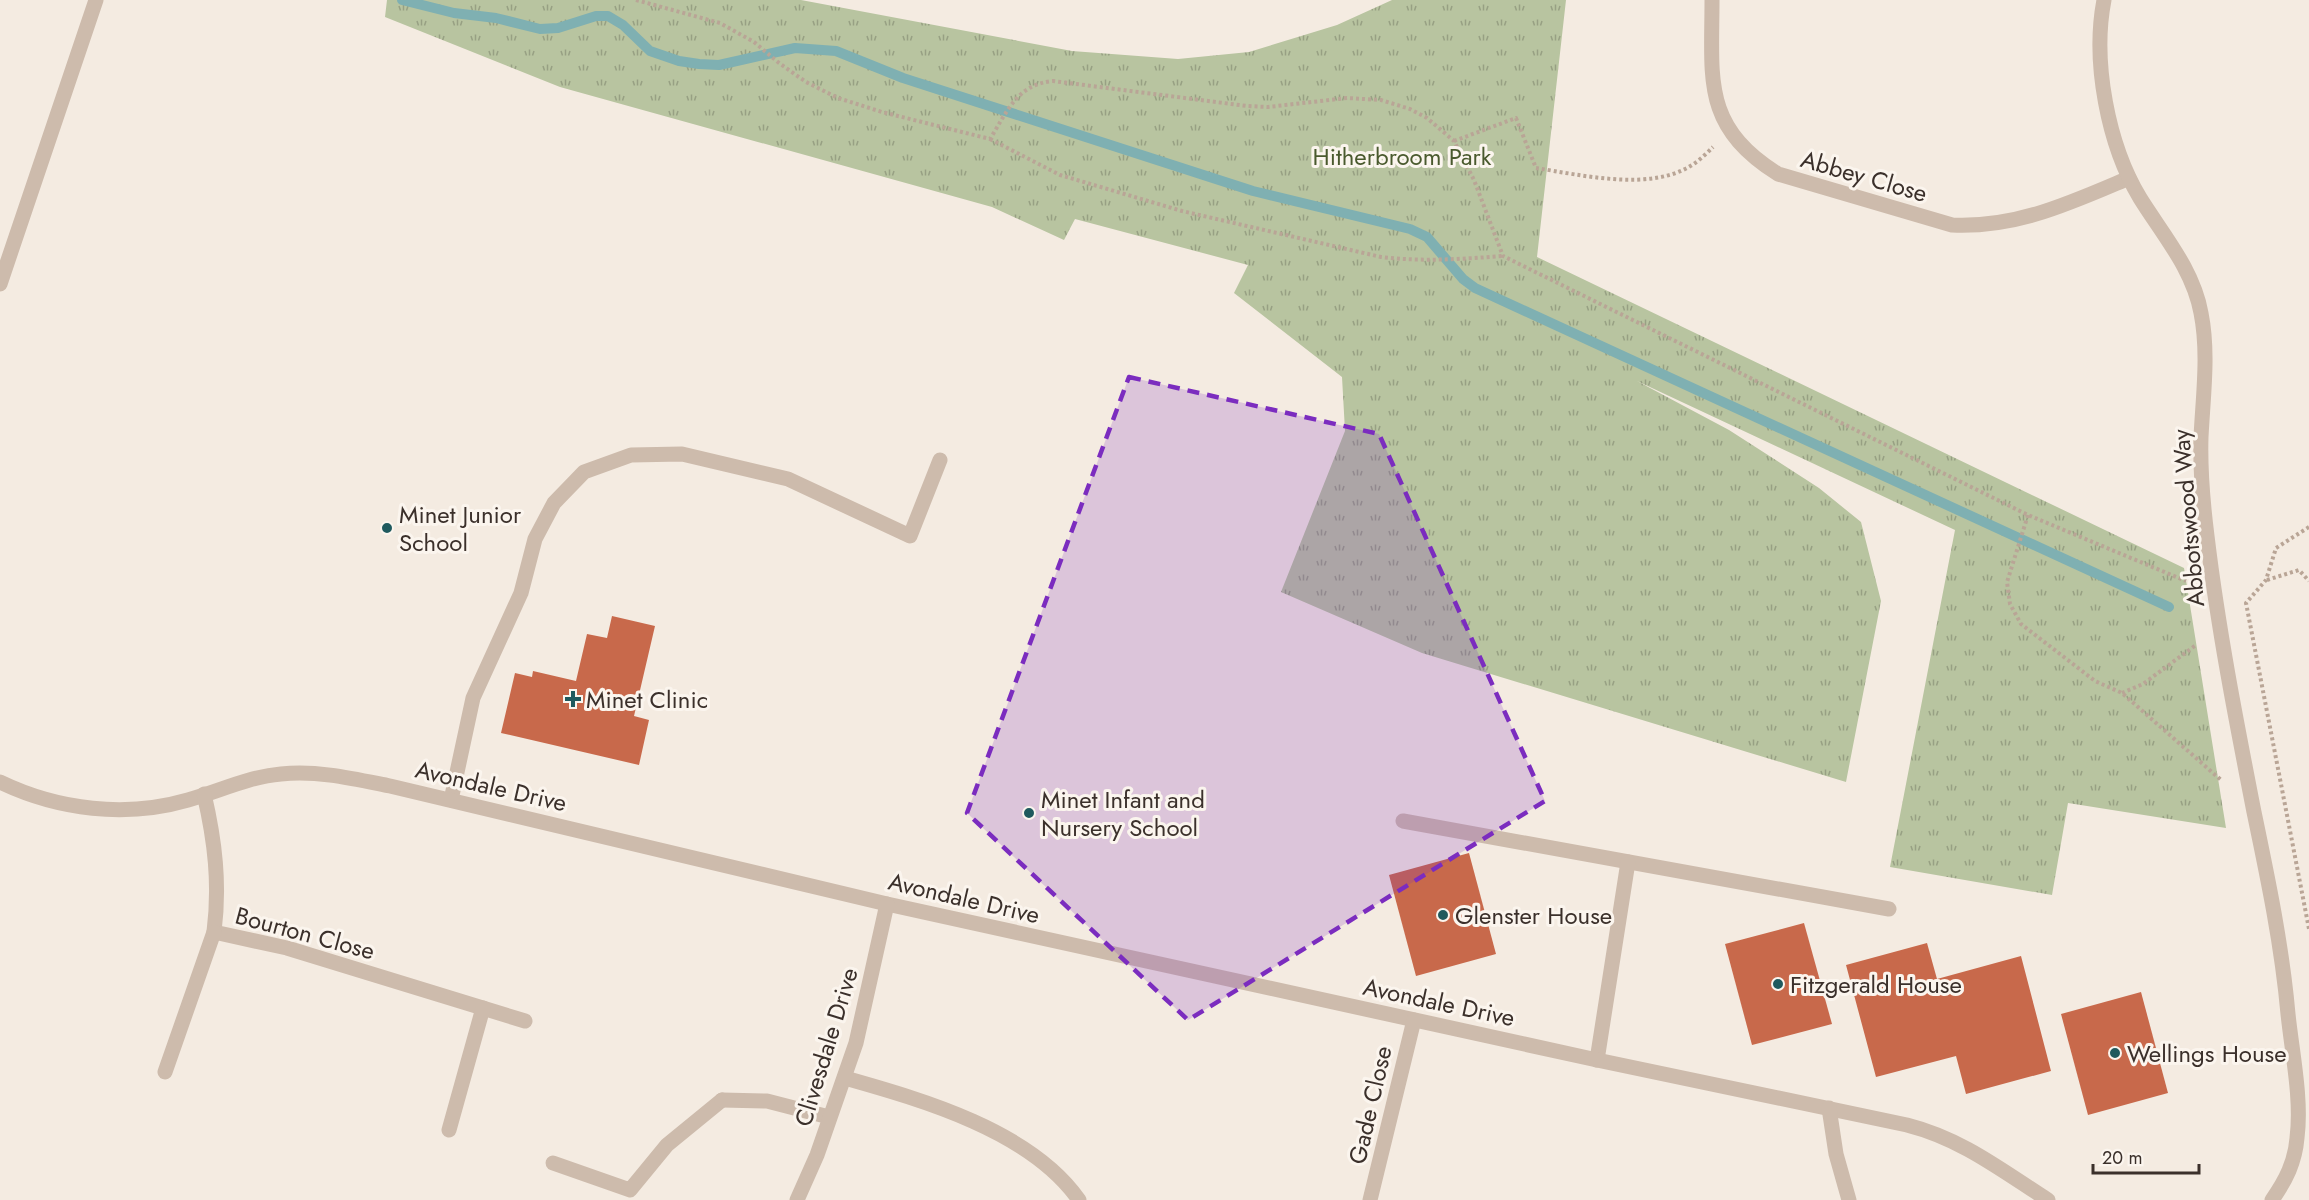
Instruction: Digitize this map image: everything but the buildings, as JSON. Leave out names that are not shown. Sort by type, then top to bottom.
[{"type":"street","points":[[0,284],[96,0]]},
{"type":"street","name":"Abbey Close","points":[[1712,0],[1713,92],[1719,112],[1729,131],[1750,154],[1778,174],[1952,225],[1989,225],[2014,221],[2076,201],[2129,178]]},
{"type":"street","name":"Abbotswood Way","points":[[2104,0],[2101,64],[2104,93],[2121,159],[2129,178],[2184,266],[2194,287],[2201,312],[2205,360],[2201,441],[2206,532],[2215,593],[2285,977],[2294,1068],[2298,1136],[2290,1170],[2272,1200]]},
{"type":"street","points":[[450,800],[473,698],[521,593],[535,539],[554,503],[584,472],[631,455],[682,454],[788,479],[910,536],[940,460]]},
{"type":"street","name":"Avondale Drive","points":[[0,782],[20,791],[64,804],[103,810],[154,806],[188,800],[245,780],[281,774],[300,773],[347,777],[887,904],[1930,1131],[1979,1154],[2048,1200]]},
{"type":"street","name":"Bourton Close","points":[[204,794],[213,832],[217,873],[214,932],[287,948],[525,1021]]},
{"type":"street","points":[[1403,821],[1889,909]]},
{"type":"street","points":[[1597,1060],[1628,861]]},
{"type":"street","name":"Clivesdale Drive","points":[[797,1200],[817,1155],[856,1043],[887,904]]},
{"type":"street","points":[[165,1072],[214,932]]},
{"type":"street","points":[[449,1130],[483,1008]]},
{"type":"street","name":"Gade Close","points":[[1370,1200],[1414,1020]]},
{"type":"street","points":[[845,1078],[937,1108],[1013,1141],[1057,1173],[1079,1200]]},
{"type":"street","points":[[553,1163],[630,1190],[667,1145],[722,1100],[767,1101],[829,1117]]},
{"type":"street","points":[[1829,1108],[1836,1154],[1849,1200]]},
{"type":"path","points":[[636,0],[720,23],[760,47],[806,82],[838,98],[990,140],[1060,175],[1182,211],[1381,257],[1412,261],[1438,261],[1503,256],[2028,515],[2215,593]]},
{"type":"path","points":[[990,140],[1017,96],[1027,87],[1038,82],[1053,81],[1268,107],[1347,98],[1381,100],[1410,109],[1427,118],[1454,141],[1474,180],[1503,256]]},
{"type":"path","points":[[1454,141],[1516,118],[1536,168],[1623,180],[1648,179],[1692,166],[1729,131]]},
{"type":"path","points":[[2028,515],[2007,582],[2010,604],[2021,624],[2095,681],[2122,693],[2254,808]]},
{"type":"path","points":[[2309,527],[2276,548],[2266,580],[2246,603],[2309,929]]},
{"type":"path","points":[[2266,580],[2299,570],[2309,581]]},
{"type":"path","points":[[2122,693],[2144,684],[2203,639]]},
{"type":"highlighted area","points":[[1129,377],[1379,434],[1545,801],[1188,1020],[967,813]]},
{"type":"green space","name":"Hitherbroom Park","points":[[387,0],[801,0],[1072,51],[1178,59],[1249,52],[1337,25],[1392,0],[1566,0],[1537,257],[2184,568],[2226,828],[2068,803],[2052,895],[1890,867],[1955,530],[1637,381],[1729,430],[1819,488],[1861,522],[1881,601],[1846,782],[1422,653],[1281,592],[1345,431],[1342,377],[1234,293],[1248,265],[1075,219],[1064,240],[992,207],[560,87],[385,17]]},
{"type":"waterway","points":[[402,0],[454,13],[496,18],[540,29],[558,28],[596,16],[608,16],[623,25],[650,51],[679,61],[699,64],[719,65],[795,48],[836,51],[903,78],[1253,191],[1410,229],[1427,237],[1463,279],[1475,288],[2169,607]]},
{"type":"place","name":"Minet Junior School","points":[[387,528]]},
{"type":"place","name":"Minet Clinic","points":[[573,699]]},
{"type":"place","name":"Minet Infant and Nursery School","points":[[1029,813]]},
{"type":"place","name":"Glenster House","points":[[1443,915]]},
{"type":"place","name":"Fitzgerald House","points":[[1778,984]]},
{"type":"place","name":"Wellings House","points":[[2115,1053]]}]
